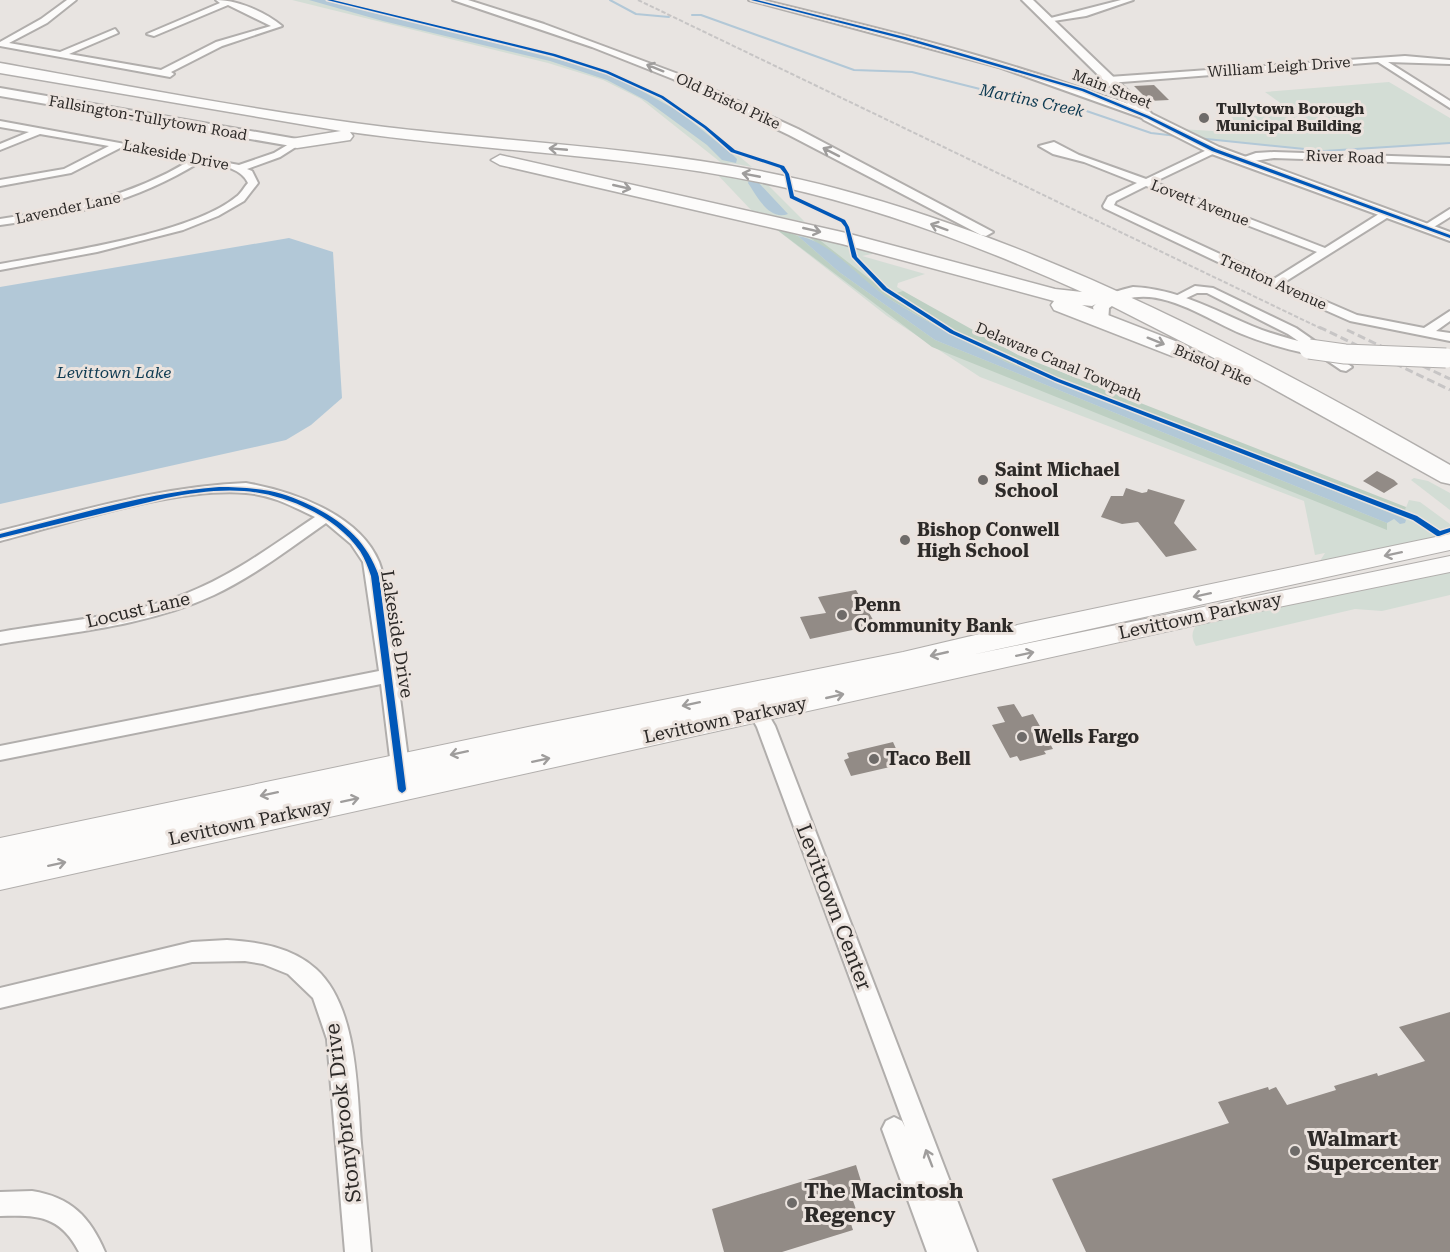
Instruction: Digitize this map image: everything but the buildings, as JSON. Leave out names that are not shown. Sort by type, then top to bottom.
[{"type":"highway","points":[[0,70],[343,126],[634,156],[756,176],[841,196],[908,216],[1090,288]]},
{"type":"highway","points":[[0,70],[565,173],[846,238],[968,273],[1070,298],[1092,300],[1112,297]]},
{"type":"highway","points":[[297,143],[336,136],[375,137]]},
{"type":"highway","points":[[986,232],[1090,288]]},
{"type":"highway","name":"Bristol Pike","points":[[968,273],[1102,319],[1256,384],[1450,477]]},
{"type":"highway","name":"Bristol Pike","points":[[1090,288],[1112,297],[1145,302],[1392,441],[1450,477]]},
{"type":"main road","name":"Old Bristol Pike","points":[[458,0],[609,51],[735,103],[986,232]]},
{"type":"main road","points":[[1027,0],[1148,117]]},
{"type":"main road","name":"Fallsington-Tullytown Road","points":[[0,92],[297,143]]},
{"type":"main road","name":"Main Street","points":[[1148,117],[1214,150],[1450,237]]},
{"type":"main road","points":[[1102,319],[1101,307],[1112,297]]},
{"type":"main road","points":[[1145,302],[1176,299],[1254,333],[1309,349],[1345,354],[1448,358]]},
{"type":"main road","name":"Levittown Parkway","points":[[753,703],[903,662],[1026,632],[1450,542]]},
{"type":"main road","name":"Levittown Parkway","points":[[0,852],[401,777],[753,703],[1450,564]]},
{"type":"main road","name":"Levittown Parkway","points":[[0,876],[401,777]]},
{"type":"street","points":[[1,44],[44,21],[72,0]]},
{"type":"street","name":"Main Street","points":[[753,0],[904,38],[1071,86],[1148,117]]},
{"type":"street","points":[[1047,20],[1083,14],[1130,0]]},
{"type":"street","points":[[1,44],[63,53],[166,73],[219,44],[278,26],[224,1],[151,34]]},
{"type":"street","points":[[63,53],[115,31]]},
{"type":"street","name":"William Leigh Drive","points":[[1109,80],[1414,58],[1450,62]]},
{"type":"street","points":[[1380,60],[1450,105]]},
{"type":"street","name":"Lakeside Drive","points":[[0,124],[200,159],[241,168],[252,179],[249,191],[238,201],[217,212],[111,247],[0,267]]},
{"type":"street","points":[[0,147],[39,131]]},
{"type":"street","points":[[241,168],[270,158],[297,143]]},
{"type":"street","points":[[0,183],[67,171],[119,145]]},
{"type":"street","points":[[1147,182],[1214,150]]},
{"type":"street","name":"Lovett Avenue","points":[[1074,155],[1326,252]]},
{"type":"street","name":"River Road","points":[[1241,160],[1275,155],[1450,161]]},
{"type":"street","name":"Lavender Lane","points":[[0,222],[75,210],[119,199],[159,183],[200,159]]},
{"type":"street","name":"Trenton Avenue","points":[[1147,182],[1108,202],[1108,206],[1361,320],[1450,337]]},
{"type":"street","points":[[1425,228],[1440,216],[1450,212]]},
{"type":"street","points":[[1275,283],[1386,214]]},
{"type":"street","points":[[1176,299],[1195,289],[1209,290],[1298,334],[1346,367]]},
{"type":"street","points":[[1425,333],[1450,315]]},
{"type":"street","name":"Lakeside Drive","points":[[0,536],[151,498],[206,489],[246,488],[280,494],[326,516],[356,540],[371,562],[389,676],[401,777]]},
{"type":"street","name":"Locust Lane","points":[[0,638],[122,616],[188,600],[229,580],[326,516]]},
{"type":"street","name":"Lakeside Drive","points":[[0,753],[389,676]]},
{"type":"street","name":"Levittown Center","points":[[753,703],[766,726],[905,1126]]},
{"type":"street","name":"Stonybrook Drive","points":[[0,998],[192,952],[216,949],[259,952],[295,967],[321,991],[336,1032],[358,1252]]},
{"type":"street","points":[[905,1126],[940,1252]]},
{"type":"street","points":[[905,1126],[964,1252]]},
{"type":"street","points":[[0,1204],[25,1202],[51,1206],[71,1217],[82,1229],[92,1252]]},
{"type":"shaded area","points":[[292,0],[333,0],[562,57],[619,75],[656,92],[699,122],[752,167],[731,163],[724,165],[641,99],[603,80],[548,63]]},
{"type":"shaded area","points":[[1389,82],[1450,118],[1450,143],[1324,151],[1196,138],[1180,129],[1213,131],[1225,117],[1266,115],[1257,107],[1283,105],[1265,92]]},
{"type":"shaded area","points":[[715,172],[765,182],[805,222],[752,211]]},
{"type":"shaded area","points":[[772,226],[876,250],[872,254],[862,256],[925,274],[898,283],[897,287],[987,341],[1064,376],[1405,510],[1409,500],[1420,502],[1450,524],[1450,537],[1318,564],[1325,553],[1315,555],[1304,501],[980,377],[887,316]]},
{"type":"shaded area","points":[[1414,478],[1428,481],[1450,493],[1450,510],[1411,480]]},
{"type":"shaded area","points":[[1450,571],[1450,595],[1382,611],[1355,609],[1196,646],[1193,640],[1193,632],[1198,623]]},
{"type":"green space","points":[[772,226],[798,236],[839,272],[935,340],[1387,523],[1387,530],[932,347]]},
{"type":"green space","points":[[809,237],[817,238],[890,295],[903,291],[1018,355],[1406,507],[1403,518],[1006,362],[946,332],[886,297]]},
{"type":"water","points":[[309,0],[325,0],[369,10],[609,73],[680,112],[733,155],[737,159],[736,163],[722,160],[707,145],[647,101],[607,80],[550,61],[383,21]]},
{"type":"water","points":[[749,180],[758,182],[788,214],[781,215],[769,211],[755,194],[748,183]]},
{"type":"water","points":[[798,236],[810,239],[833,253],[902,307],[1006,362],[1403,518],[1406,520],[1405,523],[1400,524],[1394,519],[1387,523],[935,340],[839,272]]},
{"type":"water","name":"Levittown Lake","points":[[289,238],[333,252],[342,398],[311,425],[286,440],[0,504],[0,287]]},
{"type":"waterway","name":"Martins Creek","points":[[610,0],[636,14],[669,17]]},
{"type":"waterway","name":"Martins Creek","points":[[692,15],[701,15],[854,70],[912,72],[996,93],[1063,103],[1151,133],[1177,136]]},
{"type":"waterway","name":"Martins Creek","points":[[1197,138],[1324,151],[1450,143]]},
{"type":"railway","points":[[638,0],[1322,329]]},
{"type":"railway","points":[[1319,327],[1450,390]]},
{"type":"railway","points":[[1347,330],[1450,379]]},
{"type":"cycle path","name":"Delaware Canal Towpath","points":[[329,0],[554,55],[607,72],[662,97],[705,127],[733,151],[782,167],[787,174],[792,197],[843,221],[847,227],[855,257],[885,289],[952,332],[1057,380],[1415,518],[1439,534],[1450,530]]},
{"type":"cycle path","points":[[753,0],[904,38],[1083,90],[1148,117],[1214,150],[1450,237]]},
{"type":"cycle path","points":[[0,536],[166,495],[219,489],[245,489],[271,493],[298,502],[324,515],[341,527],[362,548],[375,576],[402,789]]},
{"type":"place","name":"Tullytown Borough Municipal Building","points":[[1204,118]]},
{"type":"place","name":"Saint Michael School","points":[[983,480]]},
{"type":"place","name":"Bishop Conwell High School","points":[[905,540]]},
{"type":"place","name":"Penn Community Bank","points":[[842,615]]},
{"type":"place","name":"Wells Fargo","points":[[1022,737]]},
{"type":"place","name":"Taco Bell","points":[[874,759]]},
{"type":"place","name":"Walmart Supercenter","points":[[1295,1151]]},
{"type":"place","name":"The Macintosh Regency","points":[[792,1203]]}]
